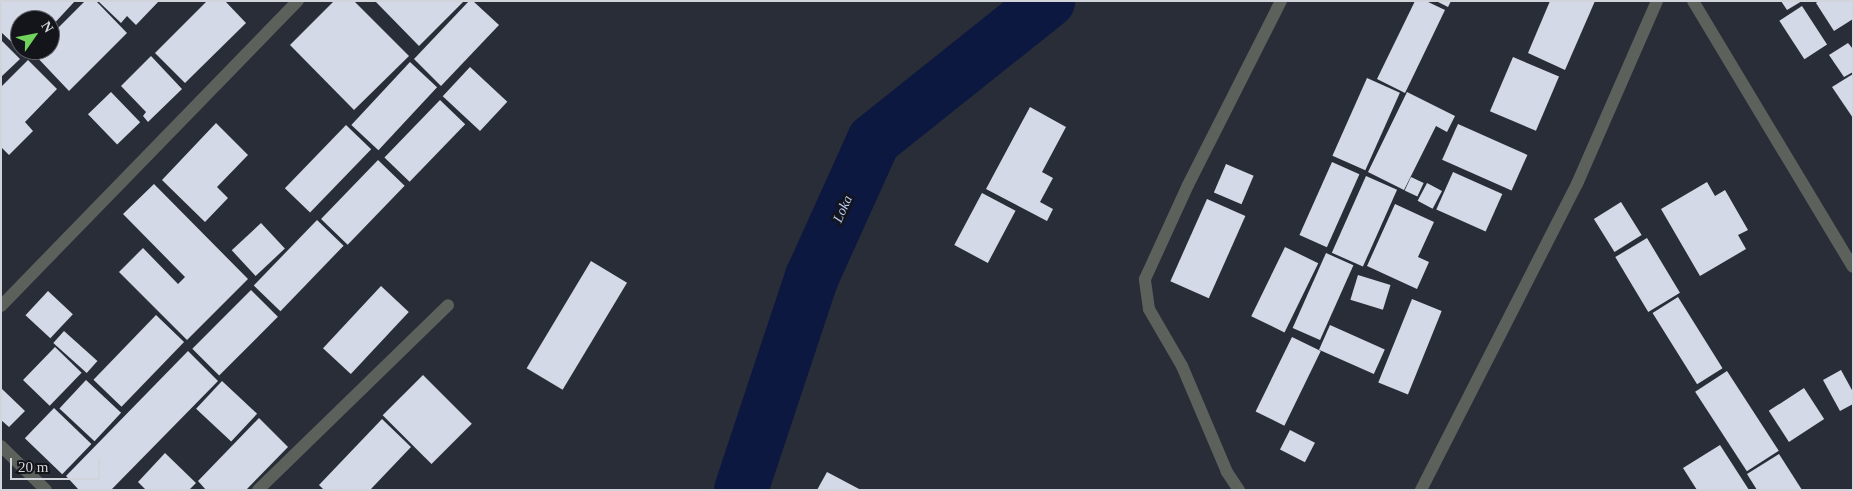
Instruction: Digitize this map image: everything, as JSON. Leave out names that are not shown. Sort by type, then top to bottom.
[{"type":"street","points":[[1,306],[298,1]]},
{"type":"street","points":[[1239,490],[1226,472],[1182,366],[1149,309],[1145,279],[1188,185],[1281,1]]},
{"type":"street","points":[[1421,490],[1577,184],[1657,1]]},
{"type":"street","points":[[1693,1],[1853,267]]},
{"type":"street","points":[[258,490],[448,304]]},
{"type":"street","points":[[1,446],[46,490]]},
{"type":"building","points":[[1,1],[75,1],[60,17],[60,10],[10,10],[10,41],[1,32]]},
{"type":"building","points":[[85,1],[96,1],[127,33],[69,91],[40,60],[60,60],[60,26]]},
{"type":"building","points":[[98,1],[159,1],[136,25],[127,16],[121,23]]},
{"type":"building","points":[[207,1],[225,1],[246,23],[185,83],[155,53]]},
{"type":"building","points":[[334,1],[354,1],[409,56],[354,110],[290,45]]},
{"type":"building","points":[[375,1],[464,1],[419,46]]},
{"type":"building","points":[[469,1],[473,1],[499,25],[441,86],[414,59]]},
{"type":"building","points":[[1415,1],[1426,1],[1445,10],[1405,93],[1377,79]]},
{"type":"building","points":[[1436,1],[1451,1],[1448,7]]},
{"type":"building","points":[[1550,1],[1595,1],[1565,70],[1528,53]]},
{"type":"building","points":[[1781,1],[1802,1],[1787,10]]},
{"type":"building","points":[[1818,1],[1853,1],[1853,19],[1834,31],[1816,3]]},
{"type":"building","points":[[1802,6],[1827,45],[1804,59],[1779,21]]},
{"type":"building","points":[[1,40],[10,49],[10,60],[19,60],[1,77]]},
{"type":"building","points":[[1848,43],[1853,49],[1853,72],[1844,77],[1829,55]]},
{"type":"building","points":[[151,56],[182,89],[148,122],[143,116],[146,112],[121,86]]},
{"type":"building","points":[[1513,57],[1559,77],[1536,131],[1490,111]]},
{"type":"building","points":[[28,60],[57,89],[25,122],[33,131],[9,155],[1,147],[1,87]]},
{"type":"building","points":[[410,62],[437,87],[378,150],[351,125]]},
{"type":"building","points":[[470,67],[507,102],[480,131],[443,96]]},
{"type":"building","points":[[1853,74],[1853,118],[1832,87]]},
{"type":"building","points":[[1367,78],[1400,93],[1365,170],[1332,156]]},
{"type":"building","points":[[111,92],[140,122],[117,144],[88,114]]},
{"type":"building","points":[[1407,92],[1455,116],[1447,132],[1436,126],[1404,190],[1368,172]]},
{"type":"building","points":[[440,100],[465,124],[410,182],[384,158]]},
{"type":"building","points":[[1030,107],[1066,127],[1042,172],[1053,178],[1040,202],[1053,209],[1047,221],[986,189]]},
{"type":"building","points":[[216,123],[248,155],[217,187],[228,198],[205,222],[162,180]]},
{"type":"building","points":[[1458,124],[1527,155],[1512,191],[1442,160]]},
{"type":"building","points":[[346,125],[371,149],[310,213],[285,188]]},
{"type":"building","points":[[378,160],[405,186],[348,245],[321,219]]},
{"type":"building","points":[[1332,162],[1359,174],[1327,247],[1299,235]]},
{"type":"building","points":[[1226,164],[1254,176],[1242,204],[1214,193]]},
{"type":"building","points":[[1453,172],[1502,194],[1486,231],[1436,209]]},
{"type":"building","points":[[1366,176],[1397,190],[1363,267],[1332,253]]},
{"type":"building","points":[[1411,177],[1424,183],[1417,197],[1405,191]]},
{"type":"building","points":[[1707,182],[1715,196],[1725,190],[1748,230],[1738,235],[1746,249],[1700,276],[1661,209]]},
{"type":"building","points":[[1427,183],[1442,191],[1433,209],[1418,201]]},
{"type":"building","points":[[154,184],[248,279],[187,340],[119,272],[143,248],[178,284],[185,277],[123,214]]},
{"type":"building","points":[[982,193],[1016,211],[988,263],[954,245]]},
{"type":"building","points":[[1207,199],[1245,216],[1209,298],[1170,281]]},
{"type":"building","points":[[1621,202],[1642,235],[1615,252],[1594,219]]},
{"type":"building","points":[[1395,204],[1434,222],[1418,257],[1429,262],[1417,289],[1367,266]]},
{"type":"building","points":[[317,220],[344,246],[280,311],[254,285]]},
{"type":"building","points":[[261,223],[285,249],[256,276],[232,250]]},
{"type":"building","points":[[1647,238],[1680,293],[1648,312],[1615,257]]},
{"type":"building","points":[[1285,247],[1318,263],[1285,332],[1251,316]]},
{"type":"building","points":[[1326,253],[1353,265],[1320,340],[1293,328]]},
{"type":"building","points":[[591,261],[627,283],[563,390],[527,368]]},
{"type":"building","points":[[1358,275],[1391,285],[1383,310],[1350,300]]},
{"type":"building","points":[[381,286],[409,312],[351,374],[323,348]]},
{"type":"building","points":[[251,290],[278,317],[219,376],[192,349]]},
{"type":"building","points":[[48,291],[73,314],[50,338],[25,315]]},
{"type":"building","points":[[1678,297],[1723,368],[1697,384],[1653,313]]},
{"type":"building","points":[[1412,299],[1442,311],[1408,394],[1378,382]]},
{"type":"building","points":[[156,315],[184,342],[122,407],[93,380]]},
{"type":"building","points":[[1330,325],[1385,349],[1374,374],[1319,350]]},
{"type":"building","points":[[64,331],[97,361],[87,373],[53,343]]},
{"type":"building","points":[[1292,337],[1321,351],[1284,426],[1256,412]]},
{"type":"building","points":[[55,347],[82,373],[50,406],[23,380]]},
{"type":"building","points":[[188,351],[218,381],[111,490],[79,490],[66,476]]},
{"type":"building","points":[[1841,370],[1853,392],[1853,404],[1840,411],[1823,380]]},
{"type":"building","points":[[1727,371],[1779,451],[1747,471],[1695,392]]},
{"type":"building","points":[[423,375],[472,424],[431,464],[383,415]]},
{"type":"building","points":[[86,380],[121,413],[95,441],[59,409]]},
{"type":"building","points":[[222,381],[257,414],[231,442],[196,409]]},
{"type":"building","points":[[1,388],[25,411],[9,427],[1,420]]},
{"type":"building","points":[[1804,388],[1824,419],[1789,442],[1769,411]]},
{"type":"building","points":[[54,408],[91,444],[62,474],[25,438]]},
{"type":"building","points":[[259,418],[288,447],[246,490],[206,490],[198,481]]},
{"type":"building","points":[[382,419],[411,447],[370,490],[324,490],[319,485]]},
{"type":"building","points":[[1290,430],[1315,443],[1305,462],[1280,450]]},
{"type":"building","points":[[1720,445],[1749,490],[1697,490],[1683,468]]},
{"type":"building","points":[[165,453],[196,483],[189,490],[146,490],[138,482]]},
{"type":"building","points":[[1779,454],[1802,490],[1757,490],[1747,474]]},
{"type":"building","points":[[827,472],[861,490],[817,490]]},
{"type":"waterway","name":"Loka","points":[[741,490],[812,277],[874,140],[1048,1]]}]
